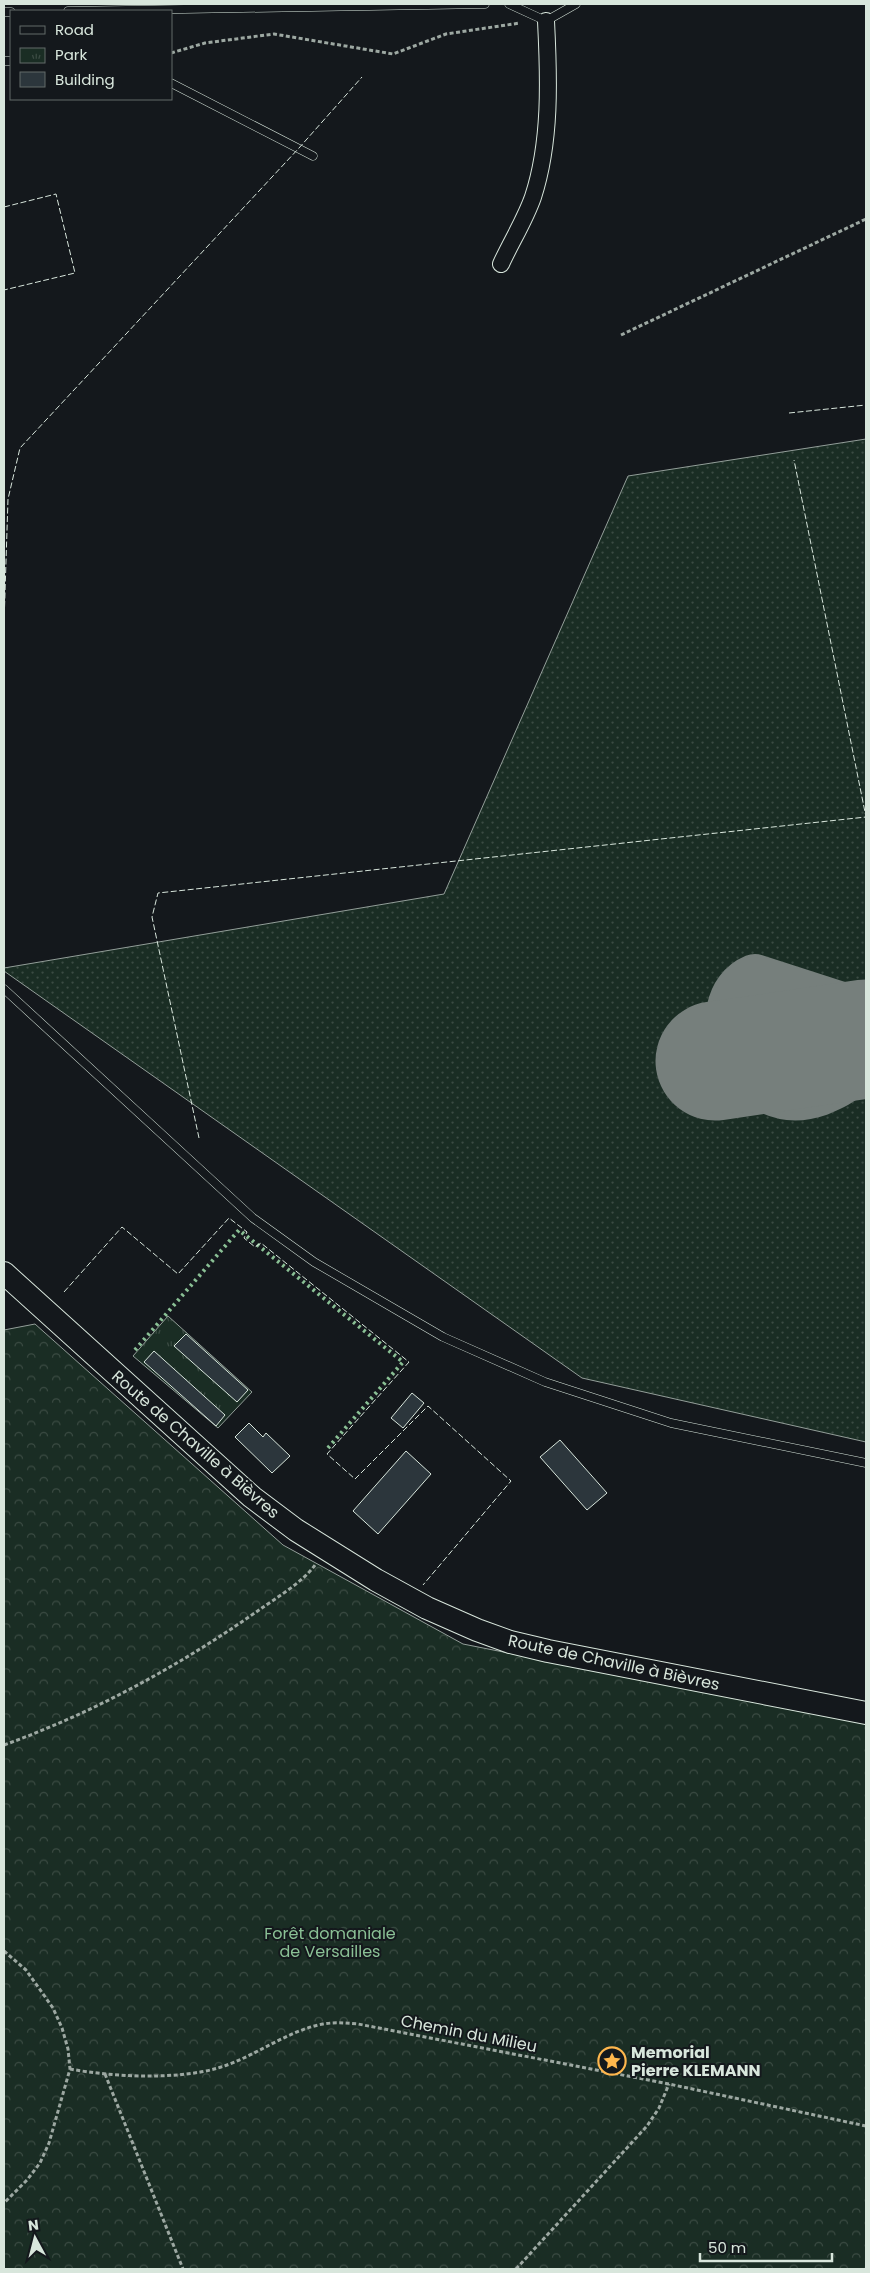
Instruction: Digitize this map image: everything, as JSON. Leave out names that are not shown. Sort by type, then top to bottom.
[{"type":"main road","name":"Route de Chaville à Bièvres","points":[[4,1273],[252,1497],[326,1550],[427,1608],[510,1642],[866,1713]]},
{"type":"street","points":[[501,264],[532,198],[543,150],[548,71],[546,21]]},
{"type":"lane","points":[[128,10],[485,4]]},
{"type":"lane","points":[[509,4],[546,21],[576,4]]},
{"type":"lane","points":[[172,83],[313,156]]},
{"type":"lane","points":[[4,989],[253,1218],[314,1262],[443,1337],[545,1382],[671,1423],[866,1463]]},
{"type":"path","points":[[172,53],[205,43],[274,34],[393,54],[446,34],[546,21]]},
{"type":"path","points":[[622,335],[866,219]]},
{"type":"path","points":[[4,1745],[99,1705],[160,1674],[223,1635],[277,1597],[312,1570],[326,1550]]},
{"type":"path","points":[[4,1951],[26,1970],[53,2008],[62,2028],[68,2049],[70,2069],[49,2143],[40,2163],[27,2180],[4,2203]]},
{"type":"path","name":"Chemin du Milieu","points":[[70,2069],[104,2074],[139,2076],[180,2074],[216,2069],[244,2059],[311,2027],[338,2023],[358,2024],[670,2084],[866,2126]]},
{"type":"path","points":[[104,2074],[183,2269]]},
{"type":"path","points":[[516,2269],[647,2126],[659,2108],[670,2084]]},
{"type":"green space","points":[[866,439],[866,1442],[582,1378],[4,971],[4,968],[444,894],[628,476]]},
{"type":"green space","points":[[168,1316],[252,1392],[218,1428],[133,1356]]},
{"type":"green space","name":"Forêt domaniale de Versailles","points":[[35,1324],[283,1545],[463,1644],[866,1724],[866,2269],[4,2269],[4,1330]]},
{"type":"building","points":[[186,1334],[248,1390],[237,1402],[174,1346]]},
{"type":"building","points":[[154,1351],[225,1415],[216,1426],[144,1362]]},
{"type":"building","points":[[412,1393],[424,1403],[403,1428],[391,1418]]},
{"type":"building","points":[[249,1423],[263,1437],[266,1433],[290,1456],[272,1473],[235,1437]]},
{"type":"building","points":[[560,1440],[607,1493],[587,1510],[540,1457]]},
{"type":"building","points":[[406,1451],[431,1474],[378,1534],[353,1511]]},
{"type":"taxiway","points":[[866,1014],[755,978],[739,991],[731,1009],[730,1032],[736,1054],[749,1074],[768,1089],[791,1096],[819,1092],[841,1081],[853,1069],[866,1045]]},
{"type":"runway","points":[[715,1061],[866,1039]]},
{"type":"hedge","points":[[135,1350],[239,1230],[403,1362],[328,1448]]},
{"type":"fence","points":[[4,624],[8,499],[20,448],[299,148],[362,77]]},
{"type":"fence","points":[[4,207],[56,194],[75,273],[4,290]]},
{"type":"fence","points":[[789,413],[866,405]]},
{"type":"fence","points":[[199,1138],[152,917],[158,893],[866,817],[794,460]]},
{"type":"fence","points":[[64,1292],[122,1227],[178,1274],[229,1218],[247,1232],[244,1238],[255,1247],[261,1243],[409,1362],[327,1454],[355,1479],[428,1406],[511,1481],[423,1585]]},
{"type":"place","name":"Memorial Pierre KLEMANN","points":[[612,2061]]}]
